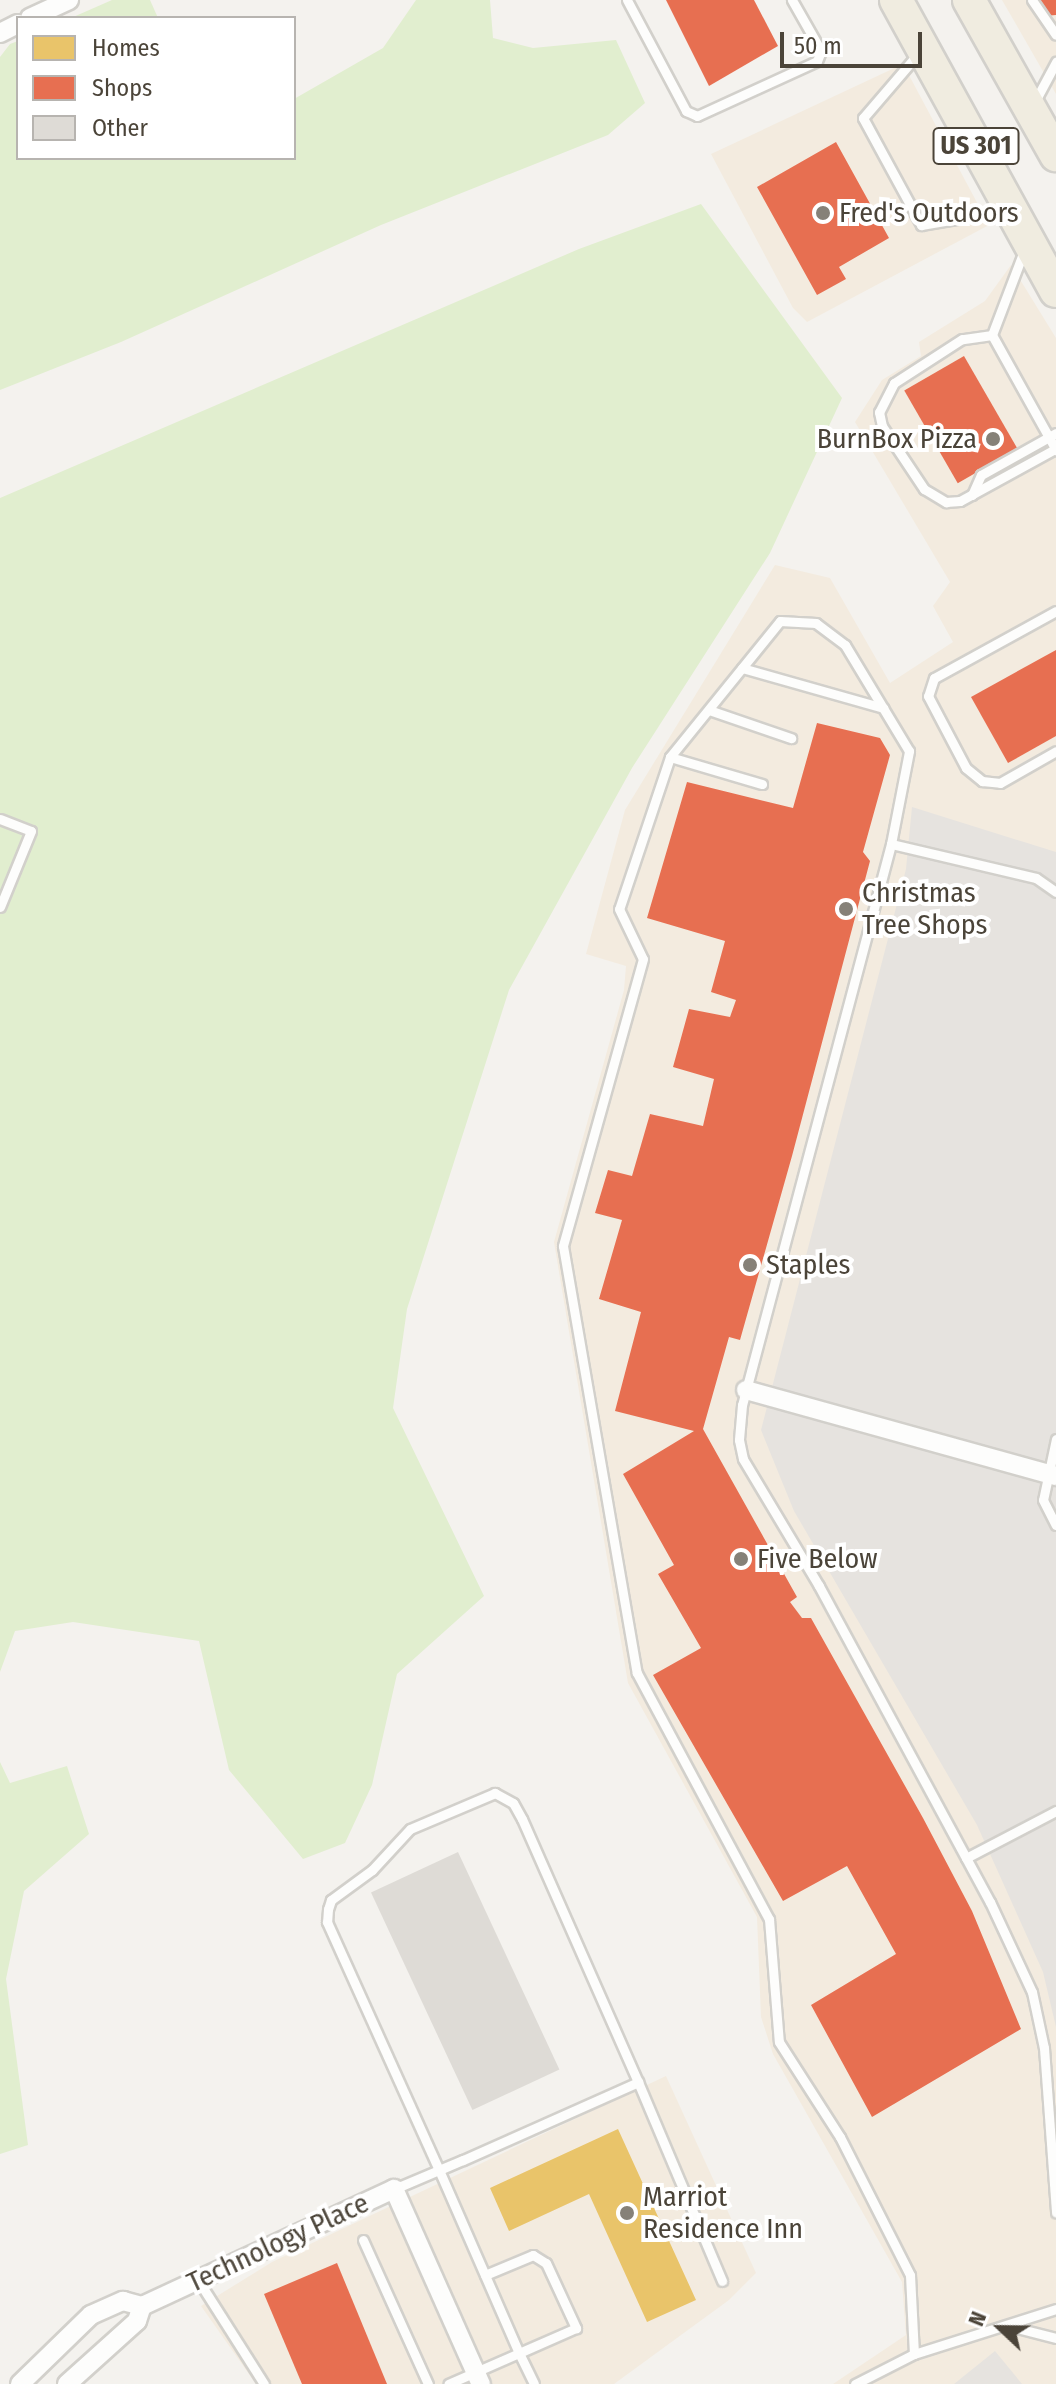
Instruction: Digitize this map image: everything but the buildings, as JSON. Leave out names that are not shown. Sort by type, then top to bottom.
[{"type":"highway","name":"US 301","points":[[896,0],[1056,291]]},
{"type":"highway","name":"US 301","points":[[969,0],[1056,155]]},
{"type":"street","points":[[34,16],[69,0]]},
{"type":"street","points":[[746,1390],[1051,1474]]},
{"type":"street","name":"Technology Place","points":[[20,2384],[91,2315],[123,2301],[142,2306],[394,2189],[478,2378]]},
{"type":"street","name":"Technology Place","points":[[67,2384],[137,2321],[142,2306]]},
{"type":"lane","points":[[627,0],[686,111],[697,116],[817,61],[821,51],[792,0]]},
{"type":"lane","points":[[1032,0],[1056,35]]},
{"type":"lane","points":[[923,49],[863,118],[921,225],[1011,210]]},
{"type":"lane","points":[[1030,110],[1056,62]]},
{"type":"lane","points":[[992,335],[1028,240]]},
{"type":"lane","points":[[992,335],[1051,435],[1056,450],[953,502],[928,494],[882,426],[879,412],[894,383],[962,339],[992,335]]},
{"type":"lane","points":[[972,495],[981,475],[1051,435],[1056,427]]},
{"type":"lane","points":[[1056,611],[934,678],[928,696],[966,768],[982,781],[1000,783],[1056,751]]},
{"type":"lane","points":[[914,2354],[910,2275],[840,2137],[779,2042],[769,1919],[637,1673],[563,1246],[643,959],[619,909],[670,757],[780,621],[816,623],[845,645],[909,751],[891,844],[746,1390],[739,1440],[743,1459],[819,1586],[966,1858],[1032,1992],[1052,2108],[1056,2213]]},
{"type":"lane","points":[[742,668],[883,708]]},
{"type":"lane","points":[[709,710],[791,738]]},
{"type":"lane","points":[[670,757],[762,784]]},
{"type":"lane","points":[[0,819],[31,831],[0,907]]},
{"type":"lane","points":[[891,844],[1036,878],[1056,892]]},
{"type":"lane","points":[[1056,1439],[1051,1474],[1043,1500],[1056,1525]]},
{"type":"lane","points":[[534,2384],[327,1922],[331,1900],[372,1870],[410,1829],[486,1793],[513,1803],[622,2043],[722,2281]]},
{"type":"lane","points":[[966,1858],[1056,1811]]},
{"type":"lane","points":[[394,2189],[638,2082]]},
{"type":"lane","points":[[363,2240],[428,2384]]},
{"type":"lane","points":[[448,2384],[478,2378],[519,2353],[576,2328],[546,2263],[533,2255],[485,2275]]},
{"type":"lane","points":[[198,2280],[264,2384]]},
{"type":"lane","points":[[855,2384],[914,2354],[1056,2309]]},
{"type":"lane","points":[[1005,2325],[1056,2338]]},
{"type":"shaded area","points":[[1002,0],[1056,0],[1056,94]]},
{"type":"shaded area","points":[[903,64],[989,225],[807,322],[793,308],[711,154]]},
{"type":"shaded area","points":[[1011,265],[1056,338],[1056,2384],[833,2384],[906,2335],[902,2282],[773,2054],[761,2017],[757,1917],[628,1683],[554,1242],[624,990],[626,966],[586,954],[625,810],[775,565],[830,578],[890,683],[953,642],[933,606],[950,582],[855,422],[882,380],[921,356],[919,342],[985,301]]},
{"type":"shaded area","points":[[912,807],[1056,852],[1056,2027],[1043,1972],[977,1825],[794,1511],[761,1430],[906,869]]},
{"type":"shaded area","points":[[666,2076],[756,2273],[729,2300],[614,2384],[256,2384],[201,2306],[272,2262]]},
{"type":"shaded area","points":[[995,2351],[1022,2384],[954,2384]]},
{"type":"green space","points":[[112,0],[150,0],[157,16],[76,16]]},
{"type":"green space","points":[[416,0],[490,0],[493,38],[533,48],[616,40],[645,103],[608,135],[381,225],[121,342],[0,390],[0,57],[10,44],[16,42],[16,160],[296,160],[296,98],[383,48]]},
{"type":"green space","points":[[701,204],[842,398],[770,553],[632,768],[509,990],[407,1309],[393,1408],[484,1596],[397,1674],[372,1785],[345,1843],[303,1859],[229,1770],[199,1641],[73,1622],[15,1631],[0,1672],[0,498],[579,249]]},
{"type":"green space","points":[[0,1762],[10,1783],[67,1766],[89,1834],[24,1891],[6,1979],[28,2145],[0,2154]]},
{"type":"place","name":"Fred's Outdoors","points":[[823,213]]},
{"type":"place","name":"BurnBox Pizza","points":[[993,439]]},
{"type":"place","name":"Christmas Tree Shops","points":[[846,909]]},
{"type":"place","name":"Staples","points":[[750,1265]]},
{"type":"place","name":"Five Below","points":[[741,1559]]},
{"type":"place","name":"Marriot Residence Inn","points":[[627,2213]]}]
